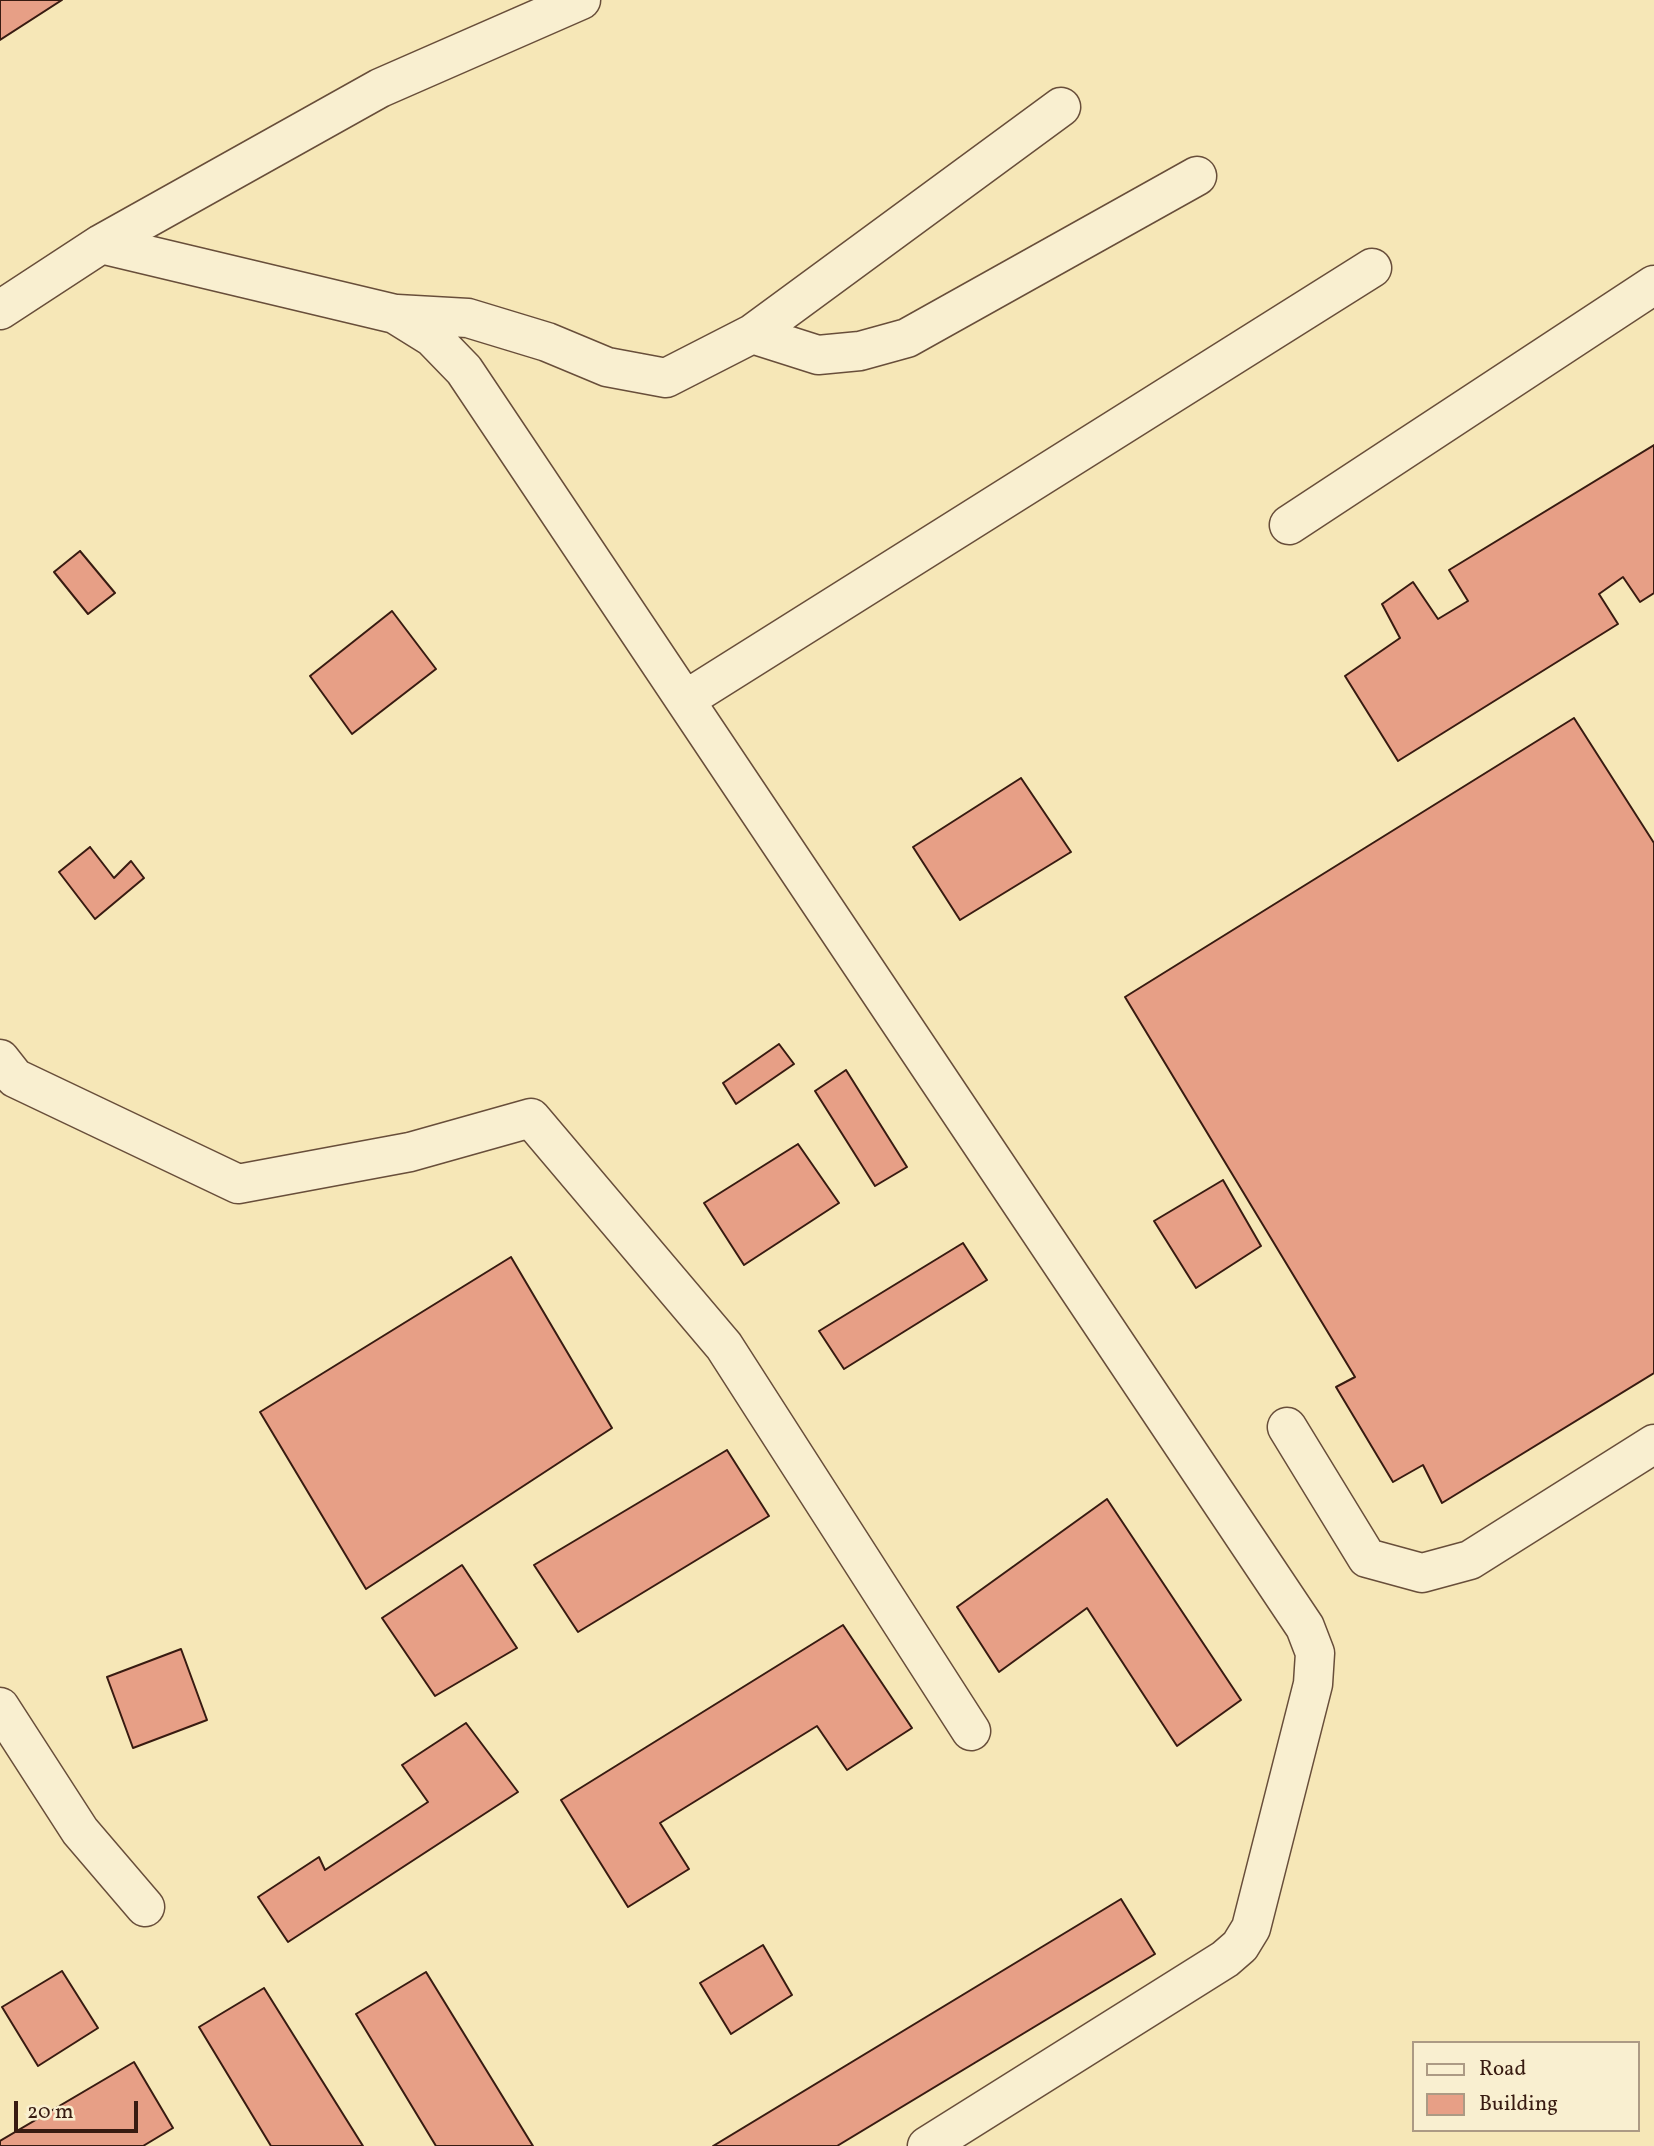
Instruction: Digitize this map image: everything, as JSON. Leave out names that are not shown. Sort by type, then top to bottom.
[{"type":"street","points":[[0,310],[101,244],[380,88],[581,0]]},
{"type":"street","points":[[101,244],[395,314],[468,318],[547,342],[607,367],[666,378],[752,334],[1061,107]]},
{"type":"street","points":[[752,334],[818,355],[860,351],[907,338],[1197,176]]},
{"type":"street","points":[[685,700],[1372,268]]},
{"type":"street","points":[[1289,525],[1654,285]]},
{"type":"street","points":[[395,314],[432,337],[464,370],[1305,1627],[1315,1653],[1313,1684],[1255,1914],[1251,1928],[1240,1946],[1225,1959],[927,2146]]},
{"type":"street","points":[[0,1059],[15,1078],[238,1184],[410,1152],[531,1118],[724,1346],[971,1731]]},
{"type":"street","points":[[1287,1426],[1367,1559],[1422,1573],[1470,1560],[1654,1444]]},
{"type":"street","points":[[0,1707],[80,1831],[145,1907]]},
{"type":"building","points":[[0,0],[62,0],[0,40]]},
{"type":"building","points":[[1654,445],[1654,593],[1640,602],[1623,577],[1599,594],[1618,624],[1398,761],[1345,676],[1400,638],[1382,604],[1413,582],[1438,619],[1468,601],[1449,570]]},
{"type":"building","points":[[80,551],[115,593],[88,614],[54,572]]},
{"type":"building","points":[[392,611],[436,669],[352,734],[310,676]]},
{"type":"building","points":[[1574,718],[1654,843],[1654,1373],[1442,1503],[1423,1465],[1393,1482],[1336,1387],[1355,1377],[1125,997]]},
{"type":"building","points":[[1021,778],[1071,852],[960,920],[913,847]]},
{"type":"building","points":[[90,847],[114,878],[131,861],[144,878],[95,919],[59,872]]},
{"type":"building","points":[[779,1044],[794,1064],[736,1104],[723,1083]]},
{"type":"building","points":[[846,1070],[907,1167],[875,1186],[815,1091]]},
{"type":"building","points":[[798,1144],[839,1203],[744,1265],[704,1203]]},
{"type":"building","points":[[1223,1180],[1261,1246],[1196,1288],[1154,1221]]},
{"type":"building","points":[[963,1243],[987,1280],[844,1369],[819,1331]]},
{"type":"building","points":[[511,1257],[612,1428],[366,1589],[260,1412]]},
{"type":"building","points":[[727,1450],[769,1516],[578,1632],[534,1565]]},
{"type":"building","points":[[1107,1499],[1241,1700],[1177,1746],[1087,1608],[999,1672],[957,1607]]},
{"type":"building","points":[[462,1565],[517,1648],[435,1696],[382,1618]]},
{"type":"building","points":[[843,1625],[912,1728],[847,1770],[817,1726],[660,1823],[689,1869],[628,1907],[561,1800]]},
{"type":"building","points":[[181,1649],[207,1720],[133,1748],[107,1677]]},
{"type":"building","points":[[466,1723],[518,1792],[288,1942],[258,1897],[319,1857],[325,1870],[428,1802],[402,1765]]},
{"type":"building","points":[[1121,1899],[1155,1954],[837,2146],[713,2146]]},
{"type":"building","points":[[763,1945],[792,1995],[731,2034],[700,1983]]},
{"type":"building","points":[[62,1971],[98,2028],[38,2066],[2,2007]]},
{"type":"building","points":[[426,1972],[533,2146],[436,2146],[356,2014]]},
{"type":"building","points":[[264,1988],[363,2146],[271,2146],[199,2027]]},
{"type":"building","points":[[134,2062],[173,2128],[143,2146],[0,2146],[0,2141]]}]
